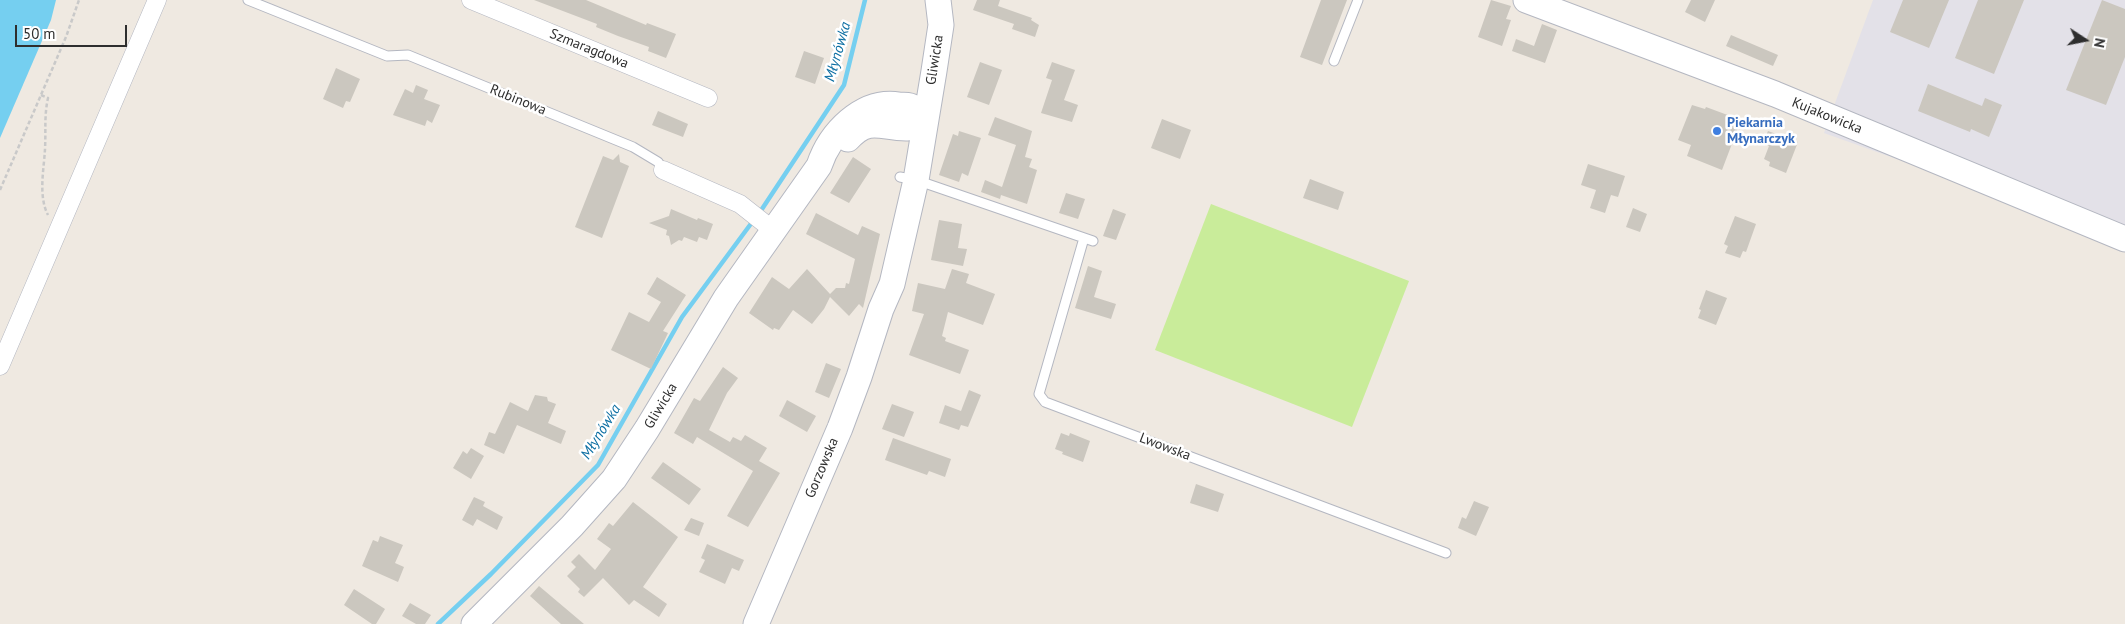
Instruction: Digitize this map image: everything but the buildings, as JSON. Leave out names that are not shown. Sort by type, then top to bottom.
[{"type":"street","points":[[0,366],[157,0]]},
{"type":"street","name":"Szmaragdowa","points":[[470,0],[708,98]]},
{"type":"street","name":"Gliwicka","points":[[474,624],[572,526],[614,479],[647,429],[726,298],[819,166],[834,155],[852,134],[865,126],[916,118],[941,25],[938,0]]},
{"type":"street","name":"Kujakowicka","points":[[1526,0],[1775,94],[2125,239]]},
{"type":"street","name":"Gorzowska","points":[[756,624],[840,428],[859,378],[881,309],[892,284],[916,118]]},
{"type":"street","name":"Rubinowa","points":[[663,170],[740,204],[773,230]]},
{"type":"lane","name":"Rubinowa","points":[[248,0],[387,56],[408,55],[633,147],[658,162],[663,170]]},
{"type":"lane","points":[[1334,61],[1358,0]]},
{"type":"lane","points":[[908,179],[1093,241]]},
{"type":"lane","name":"Lwowska","points":[[1084,238],[1039,394],[1045,402],[1446,553]]},
{"type":"path","points":[[0,190],[66,37],[79,0]]},
{"type":"path","points":[[41,95],[48,98],[44,119],[43,177],[45,209],[58,234]]},
{"type":"shaded area","points":[[1873,0],[2125,0],[2125,241],[1824,133]]},
{"type":"green space","points":[[1211,204],[1409,281],[1352,427],[1155,350]]},
{"type":"water","points":[[0,0],[56,0],[51,20],[0,138]]},
{"type":"waterway","name":"Młynówka","points":[[762,209],[844,85],[865,0]]},
{"type":"waterway","name":"Młynówka","points":[[438,624],[491,574],[598,465],[682,317],[750,225]]},
{"type":"place","name":"Piekarnia Młynarczyk","points":[[1717,131]]}]
